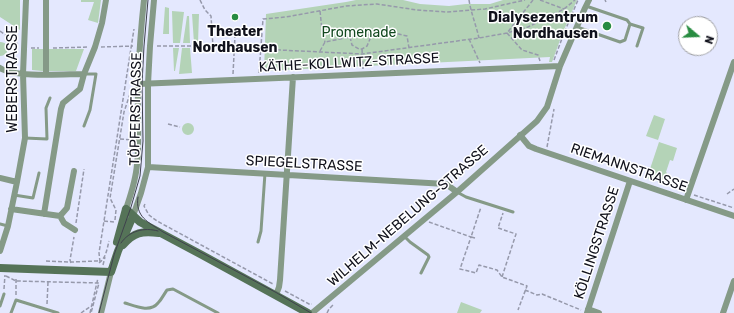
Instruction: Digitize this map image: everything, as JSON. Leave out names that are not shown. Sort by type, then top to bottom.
[{"type":"main road","points":[[118,250],[117,242],[126,209],[140,222],[277,291],[308,313]]},
{"type":"main road","points":[[2,272],[17,269],[100,267],[111,272],[118,250],[133,216]]},
{"type":"main road","points":[[118,250],[128,238],[136,233],[146,232],[163,234]]},
{"type":"street","name":"WEBERSTRASSE","points":[[0,251],[8,226],[25,138],[23,74],[26,0]]},
{"type":"street","points":[[46,0],[46,74]]},
{"type":"street","points":[[44,214],[61,109],[63,103],[80,89],[84,74],[95,47],[102,23],[106,0]]},
{"type":"street","name":"TÖPFERSTRASSE","points":[[126,209],[136,175],[137,165],[139,141],[139,46],[144,0]]},
{"type":"street","name":"TÖPFERSTRASSE","points":[[133,216],[148,167],[148,84],[154,0]]},
{"type":"street","name":"WILHELM-NEBELUNG-STRASSE","points":[[312,313],[457,192],[537,121],[547,107],[557,66],[588,3]]},
{"type":"street","points":[[686,200],[734,62]]},
{"type":"street","name":"KÄTHE-KOLLWITZ-STRASSE","points":[[138,84],[557,66]]},
{"type":"street","points":[[1,70],[23,74],[84,74]]},
{"type":"street","points":[[277,291],[281,272],[293,77]]},
{"type":"street","name":"RIEMANNSTRASSE","points":[[520,135],[529,146],[734,216]]},
{"type":"street","name":"SPIEGELSTRASSE","points":[[148,167],[446,184],[457,192]]},
{"type":"street","points":[[60,216],[67,208],[74,171]]},
{"type":"street","points":[[0,178],[17,182]]},
{"type":"street","name":"KÖLLINGSTRASSE","points":[[585,311],[630,181]]},
{"type":"street","points":[[11,209],[60,216]]},
{"type":"street","points":[[60,216],[64,223],[75,230]]},
{"type":"street","points":[[101,313],[108,299],[111,272]]},
{"type":"street","points":[[724,313],[734,281]]},
{"type":"street","points":[[585,311],[599,313]]},
{"type":"lane","points":[[588,3],[627,20],[630,24],[643,28],[637,46]]},
{"type":"lane","points":[[577,27],[620,42],[625,40],[630,24]]},
{"type":"lane","points":[[84,74],[96,74],[90,110],[84,126]]},
{"type":"lane","points":[[25,138],[47,139],[46,108],[50,98]]},
{"type":"lane","points":[[14,195],[33,198],[38,173]]},
{"type":"lane","points":[[258,242],[265,173]]},
{"type":"lane","points":[[457,192],[482,203],[513,212]]},
{"type":"lane","points":[[0,224],[8,226]]},
{"type":"lane","points":[[404,236],[429,257],[421,273]]},
{"type":"lane","points":[[125,303],[142,308],[151,308],[157,305],[167,290],[173,289],[218,313]]},
{"type":"lane","points":[[0,306],[4,294]]},
{"type":"lane","points":[[11,313],[16,300],[58,313]]},
{"type":"lane","points":[[151,308],[152,313]]},
{"type":"path","points":[[200,0],[210,16],[213,47]]},
{"type":"path","points":[[469,0],[470,10],[477,27],[479,38]]},
{"type":"path","points":[[258,79],[262,19],[286,17],[346,6],[376,4],[417,10],[447,12],[486,8],[525,0]]},
{"type":"path","points":[[507,33],[533,0]]},
{"type":"path","points":[[540,0],[564,9]]},
{"type":"path","points":[[169,46],[362,54],[469,40],[507,33],[528,27],[564,9],[576,0]]},
{"type":"path","points":[[557,66],[554,61],[576,0]]},
{"type":"path","points":[[320,11],[325,42],[320,52]]},
{"type":"path","points":[[0,31],[11,38]]},
{"type":"path","points":[[134,46],[136,31]]},
{"type":"path","points":[[325,42],[367,34],[390,32],[407,36],[409,48]]},
{"type":"path","points":[[507,33],[522,50],[538,54],[543,66]]},
{"type":"path","points":[[350,37],[352,45],[362,49],[367,46],[370,39],[367,34]]},
{"type":"path","points":[[233,68],[235,36]]},
{"type":"path","points":[[469,40],[484,69]]},
{"type":"path","points":[[91,313],[99,283],[97,283],[100,267],[99,253],[132,46],[95,47]]},
{"type":"path","points":[[362,49],[363,74]]},
{"type":"path","points":[[115,222],[116,210],[110,198],[124,112],[131,91]]},
{"type":"path","points":[[545,152],[554,109]]},
{"type":"path","points":[[168,124],[180,127]]},
{"type":"path","points":[[71,263],[70,260],[84,169]]},
{"type":"path","points":[[726,194],[734,189]]},
{"type":"path","points":[[688,193],[734,208]]},
{"type":"path","points":[[146,200],[144,206],[149,214],[157,221],[277,291],[309,304],[314,304]]},
{"type":"path","points":[[482,203],[460,268],[476,273],[479,265],[497,270],[502,277],[527,286],[518,310]]},
{"type":"path","points":[[502,277],[516,234],[498,228],[504,209]]},
{"type":"path","points":[[432,223],[475,238]]},
{"type":"path","points":[[100,267],[111,236]]},
{"type":"path","points":[[43,264],[100,260]]},
{"type":"path","points":[[41,261],[96,264],[100,267]]},
{"type":"path","points":[[16,300],[17,269]]},
{"type":"path","points":[[2,272],[16,281],[97,283]]},
{"type":"path","points":[[2,272],[4,294]]},
{"type":"path","points":[[46,309],[48,282]]},
{"type":"path","points":[[525,290],[537,295],[542,294],[585,311]]},
{"type":"path","points":[[81,313],[93,304]]},
{"type":"green space","points":[[0,0],[20,0],[20,30],[0,17]]},
{"type":"green space","points":[[81,0],[101,0],[98,23],[88,20],[94,2],[81,2]]},
{"type":"green space","name":"Promenade","points":[[356,0],[403,0],[420,4],[449,6],[490,4],[503,0],[577,0],[552,62],[549,62],[550,57],[264,71],[266,14]]},
{"type":"green space","points":[[165,7],[169,8],[169,34],[163,34]]},
{"type":"green space","points":[[172,11],[184,12],[180,43],[173,43]]},
{"type":"green space","points":[[192,14],[199,14],[198,43],[194,43]]},
{"type":"green space","points":[[187,16],[189,16],[190,43],[183,43]]},
{"type":"green space","points":[[0,42],[7,46],[7,52],[2,56],[0,56]]},
{"type":"green space","points":[[173,48],[179,48],[175,71],[174,71]]},
{"type":"green space","points":[[182,48],[190,48],[192,73],[179,74]]},
{"type":"green space","points":[[32,49],[84,49],[76,71],[42,71],[32,70]]},
{"type":"green space","points":[[654,115],[665,119],[658,140],[646,136]]},
{"type":"green space","points":[[188,123],[192,125],[194,129],[192,133],[188,135],[184,133],[182,129],[184,125]]},
{"type":"green space","points":[[659,142],[677,148],[673,161],[670,160],[666,177],[677,183],[681,181],[679,188],[647,178]]},
{"type":"green space","points":[[461,302],[482,310],[480,313],[457,313]]},
{"type":"tram line","points":[[99,313],[114,255],[140,176],[143,141],[142,84],[148,0]]},
{"type":"tram line","points":[[138,197],[139,210],[144,218],[152,225],[311,313]]},
{"type":"tram line","points":[[121,243],[124,239],[137,231],[158,231]]},
{"type":"place","name":"Theater Nordhausen","points":[[235,17]]},
{"type":"place","name":"Dialysezentrum Nordhausen","points":[[607,26]]}]
